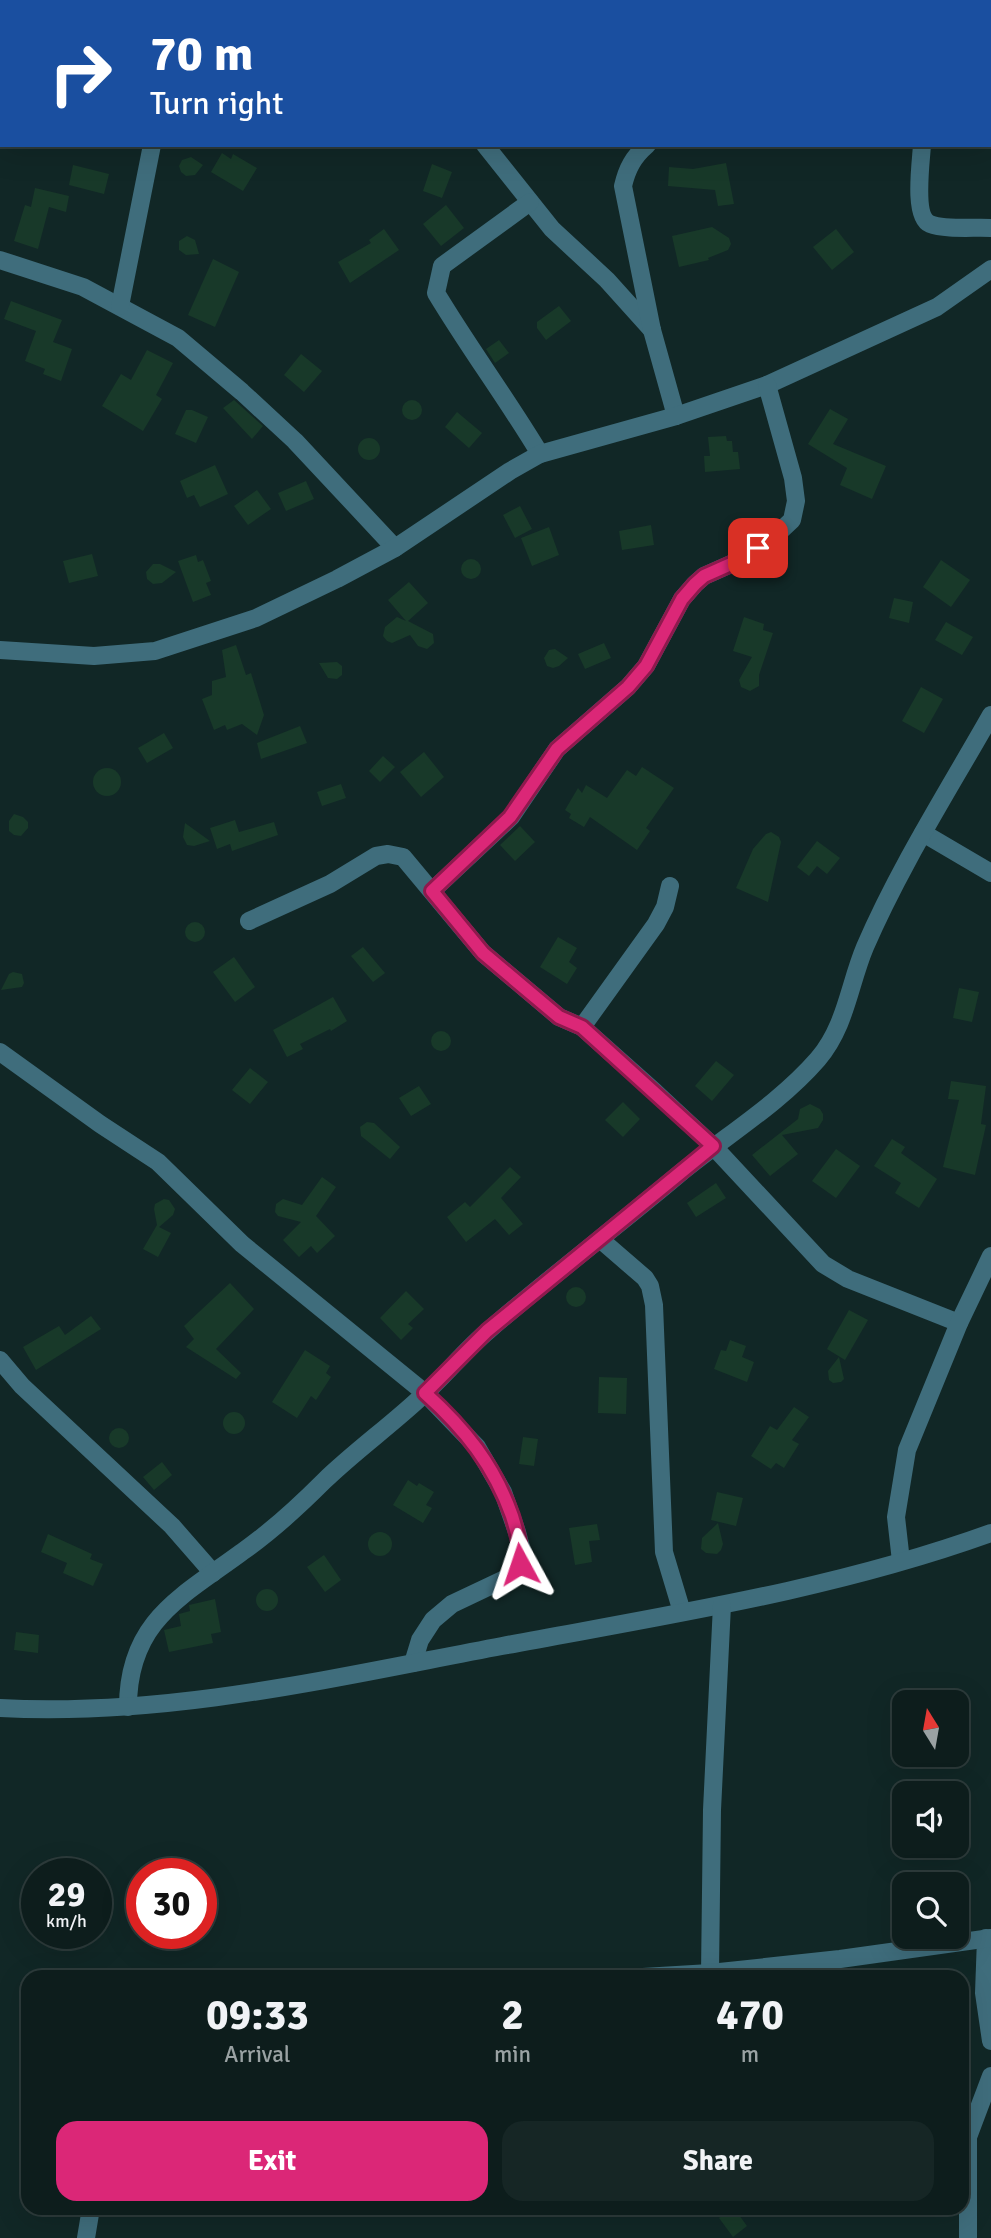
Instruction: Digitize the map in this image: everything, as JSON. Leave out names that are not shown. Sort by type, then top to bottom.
[{"type":"street","points":[[120,306],[152,147]]},
{"type":"street","points":[[487,147],[552,229],[607,280],[652,330]]},
{"type":"street","points":[[645,147],[627,169],[624,186],[652,330],[676,416]]},
{"type":"street","points":[[922,147],[919,203],[923,218],[928,224],[991,228]]},
{"type":"street","points":[[530,202],[442,266],[436,293],[469,349],[510,404],[540,454]]},
{"type":"street","points":[[0,260],[83,287],[178,338],[243,392],[304,450],[395,548]]},
{"type":"street","points":[[0,650],[94,656],[155,651],[256,618],[395,548],[540,454],[676,416],[767,385],[937,307],[991,269]]},
{"type":"street","points":[[432,891],[510,817],[557,749],[628,687],[646,666],[682,599],[695,584],[704,576],[740,560],[775,536],[792,520],[796,501],[793,478],[767,385]]},
{"type":"street","points":[[128,1707],[128,1682],[135,1656],[151,1625],[190,1589],[287,1518],[352,1455],[425,1393],[487,1331],[713,1146],[773,1104],[820,1057],[844,1015],[864,949],[909,855],[991,715]]},
{"type":"street","points":[[923,833],[991,873]]},
{"type":"street","points":[[249,922],[330,884],[376,856],[388,854],[403,857],[483,953],[559,1017],[582,1027],[713,1146],[823,1264],[848,1279],[959,1323]]},
{"type":"street","points":[[582,1027],[656,924],[665,907],[670,886]]},
{"type":"street","points":[[0,1052],[100,1124],[159,1162],[242,1244],[425,1393],[477,1447],[503,1492],[522,1552],[520,1564],[507,1578],[452,1604],[433,1620],[420,1640],[413,1663]]},
{"type":"street","points":[[601,1240],[645,1278],[650,1286],[654,1305],[664,1552],[682,1612]]},
{"type":"street","points":[[901,1561],[896,1517],[908,1450],[959,1323],[991,1256]]},
{"type":"street","points":[[0,1360],[22,1386],[172,1525],[213,1573]]},
{"type":"street","points":[[0,1708],[31,1710],[128,1707],[240,1695],[827,1583],[991,1533]]},
{"type":"street","points":[[710,1970],[712,1810],[722,1605]]},
{"type":"street","points":[[738,1970],[988,1938],[984,1993],[991,2041]]},
{"type":"street","points":[[969,2119],[986,2092],[991,2076]]},
{"type":"street","points":[[86,2238],[90,2215]]},
{"type":"street","points":[[968,2215],[968,2238]]},
{"type":"building","points":[[222,153],[231,159],[233,154],[257,168],[243,191],[211,172]]},
{"type":"building","points":[[191,157],[203,165],[195,175],[186,176],[179,166],[182,160]]},
{"type":"building","points":[[726,163],[734,204],[718,206],[715,190],[668,186],[669,167],[693,169]]},
{"type":"building","points":[[432,164],[452,172],[442,198],[423,191]]},
{"type":"building","points":[[73,165],[109,174],[104,194],[69,185]]},
{"type":"building","points":[[35,188],[69,196],[66,212],[49,207],[38,249],[14,241],[25,205],[31,207]]},
{"type":"building","points":[[446,205],[464,228],[441,246],[423,224]]},
{"type":"building","points":[[712,227],[729,238],[731,244],[728,250],[708,258],[709,260],[679,267],[672,236]]},
{"type":"building","points":[[384,229],[399,250],[350,283],[338,262],[371,243],[369,240]]},
{"type":"building","points":[[836,229],[854,252],[832,270],[813,247]]},
{"type":"building","points":[[187,236],[195,240],[199,254],[186,255],[179,250],[179,241]]},
{"type":"building","points":[[213,259],[239,272],[215,327],[188,315]]},
{"type":"building","points":[[11,301],[62,320],[53,342],[72,349],[61,381],[43,374],[45,369],[25,361],[36,331],[4,319]]},
{"type":"building","points":[[559,306],[571,321],[546,340],[537,328],[537,322]]},
{"type":"building","points":[[499,340],[509,353],[495,363],[486,349]]},
{"type":"building","points":[[147,350],[173,363],[156,395],[162,399],[143,431],[102,406],[121,374],[131,380]]},
{"type":"building","points":[[301,354],[322,371],[304,392],[284,375]]},
{"type":"building","points":[[234,400],[263,426],[252,439],[223,408]]},
{"type":"building","points":[[412,400],[419,403],[422,410],[419,417],[412,420],[405,417],[402,410],[405,403]]},
{"type":"building","points":[[830,409],[848,419],[833,444],[886,466],[872,499],[840,485],[847,468],[808,444]]},
{"type":"building","points":[[186,410],[208,417],[196,443],[175,434]]},
{"type":"building","points":[[457,412],[482,433],[469,448],[445,427]]},
{"type":"building","points":[[726,436],[727,441],[732,441],[733,452],[738,452],[740,469],[705,472],[704,456],[710,456],[708,437]]},
{"type":"building","points":[[369,438],[377,441],[380,449],[377,457],[369,460],[361,457],[358,449],[361,441]]},
{"type":"building","points":[[215,465],[228,494],[200,507],[194,495],[187,498],[180,481]]},
{"type":"building","points":[[306,481],[314,499],[286,511],[278,493]]},
{"type":"building","points":[[257,490],[271,509],[248,525],[234,506]]},
{"type":"building","points":[[520,506],[532,529],[515,538],[503,515]]},
{"type":"building","points":[[651,525],[654,545],[622,550],[619,531]]},
{"type":"building","points":[[549,527],[559,555],[532,566],[521,538]]},
{"type":"building","points":[[92,554],[98,576],[69,583],[63,561]]},
{"type":"building","points":[[196,555],[198,562],[203,560],[211,581],[206,583],[211,595],[193,602],[178,561]]},
{"type":"building","points":[[471,559],[478,562],[481,569],[478,576],[471,579],[464,576],[461,569],[464,562]]},
{"type":"building","points":[[941,560],[970,580],[951,607],[923,587]]},
{"type":"building","points":[[153,564],[160,564],[176,572],[162,583],[153,584],[147,579],[146,572]]},
{"type":"building","points":[[409,582],[428,603],[408,621],[433,634],[434,643],[427,649],[418,646],[410,635],[392,643],[383,636],[385,627],[397,617],[406,621],[388,600]]},
{"type":"building","points":[[894,598],[913,602],[909,623],[889,618]]},
{"type":"building","points":[[744,617],[764,624],[763,630],[773,633],[759,675],[759,686],[750,691],[741,687],[739,680],[752,657],[733,651]]},
{"type":"building","points":[[946,622],[973,637],[962,655],[935,640]]},
{"type":"building","points":[[604,643],[611,658],[585,669],[578,654]]},
{"type":"building","points":[[236,645],[246,675],[251,673],[264,715],[257,735],[242,724],[227,730],[225,725],[214,730],[202,699],[212,695],[212,681],[226,677],[222,650]]},
{"type":"building","points":[[555,649],[568,658],[553,668],[547,666],[544,658],[549,650]]},
{"type":"building","points":[[337,662],[342,666],[342,675],[337,679],[328,678],[319,663]]},
{"type":"building","points":[[921,687],[943,699],[924,733],[902,721]]},
{"type":"building","points":[[300,726],[307,743],[261,759],[257,743]]},
{"type":"building","points":[[164,733],[173,748],[147,763],[138,748]]},
{"type":"building","points":[[424,752],[444,777],[421,797],[400,772]]},
{"type":"building","points":[[383,756],[395,767],[380,782],[369,771]]},
{"type":"building","points":[[642,767],[674,788],[646,828],[650,831],[637,850],[590,817],[584,827],[569,818],[571,814],[565,810],[578,788],[582,793],[586,785],[607,798],[627,770],[636,776]]},
{"type":"building","points":[[107,768],[117,772],[121,782],[117,792],[107,796],[97,792],[93,782],[97,772]]},
{"type":"building","points":[[341,784],[346,798],[322,806],[317,792]]},
{"type":"building","points":[[14,814],[28,822],[28,828],[21,836],[9,831],[9,821]]},
{"type":"building","points":[[235,820],[239,832],[274,822],[278,835],[232,851],[230,844],[217,849],[210,828]]},
{"type":"building","points":[[185,823],[210,841],[194,846],[187,845],[183,837]]},
{"type":"building","points":[[520,826],[535,842],[515,861],[500,845]]},
{"type":"building","points":[[771,832],[779,837],[781,842],[768,902],[736,888],[753,849]]},
{"type":"building","points":[[817,841],[840,858],[827,874],[817,866],[809,876],[797,867]]},
{"type":"building","points":[[195,922],[202,925],[205,932],[202,939],[195,942],[188,939],[185,932],[188,925]]},
{"type":"building","points":[[558,937],[577,948],[569,962],[577,968],[567,984],[540,967]]},
{"type":"building","points":[[363,947],[385,973],[373,982],[351,956]]},
{"type":"building","points":[[234,957],[255,987],[235,1002],[213,972]]},
{"type":"building","points":[[9,974],[22,974],[22,987],[1,990]]},
{"type":"building","points":[[959,988],[979,992],[972,1022],[953,1018]]},
{"type":"building","points":[[333,997],[347,1021],[300,1044],[303,1049],[287,1057],[273,1030]]},
{"type":"building","points":[[437,1031],[445,1031],[451,1041],[445,1051],[437,1051],[431,1045],[431,1037]]},
{"type":"building","points":[[716,1061],[734,1075],[712,1101],[695,1086]]},
{"type":"building","points":[[250,1068],[268,1082],[250,1104],[232,1090]]},
{"type":"building","points":[[951,1081],[986,1086],[981,1124],[986,1125],[975,1175],[943,1167],[959,1100],[948,1099]]},
{"type":"building","points":[[419,1086],[431,1104],[411,1116],[399,1098]]},
{"type":"building","points":[[623,1102],[640,1119],[623,1137],[605,1120]]},
{"type":"building","points":[[810,1104],[820,1109],[823,1120],[818,1128],[782,1135],[798,1154],[770,1176],[752,1155],[798,1119],[800,1109]]},
{"type":"building","points":[[367,1122],[374,1123],[400,1147],[390,1159],[361,1136],[360,1127]]},
{"type":"building","points":[[892,1139],[905,1147],[901,1153],[937,1179],[919,1208],[895,1193],[901,1183],[874,1166]]},
{"type":"building","points":[[836,1149],[860,1166],[836,1198],[812,1181]]},
{"type":"building","points":[[510,1167],[521,1177],[501,1198],[523,1224],[509,1235],[495,1219],[466,1242],[447,1217],[465,1202],[470,1207]]},
{"type":"building","points":[[322,1177],[336,1187],[316,1216],[335,1236],[317,1253],[311,1246],[299,1257],[283,1240],[301,1222],[278,1216],[275,1212],[276,1204],[283,1199],[302,1205]]},
{"type":"building","points":[[716,1183],[726,1198],[696,1217],[687,1203]]},
{"type":"building","points":[[164,1199],[169,1200],[175,1209],[173,1215],[159,1227],[171,1233],[158,1257],[143,1249],[157,1225],[155,1204]]},
{"type":"building","points":[[230,1283],[254,1309],[216,1349],[241,1373],[236,1379],[186,1347],[194,1339],[184,1326]]},
{"type":"building","points":[[572,1287],[580,1287],[586,1297],[580,1307],[572,1307],[566,1301],[566,1293]]},
{"type":"building","points":[[406,1291],[424,1309],[408,1324],[413,1328],[401,1340],[380,1318]]},
{"type":"building","points":[[849,1310],[868,1320],[845,1360],[827,1349]]},
{"type":"building","points":[[91,1316],[101,1329],[36,1370],[23,1347],[59,1326],[65,1335]]},
{"type":"building","points":[[730,1340],[746,1346],[742,1357],[754,1362],[747,1382],[714,1369],[721,1350],[726,1351]]},
{"type":"building","points":[[305,1350],[330,1366],[326,1373],[331,1377],[316,1400],[311,1396],[297,1418],[272,1402]]},
{"type":"building","points":[[839,1357],[844,1379],[833,1383],[829,1380],[828,1371]]},
{"type":"building","points":[[599,1377],[627,1378],[626,1414],[598,1413]]},
{"type":"building","points":[[794,1407],[809,1417],[792,1440],[799,1444],[784,1468],[776,1463],[771,1469],[751,1456],[770,1426],[777,1430]]},
{"type":"building","points":[[234,1412],[242,1415],[245,1423],[242,1431],[234,1434],[226,1431],[223,1423],[226,1415]]},
{"type":"building","points":[[119,1428],[126,1431],[129,1438],[126,1445],[119,1448],[112,1445],[109,1438],[112,1431]]},
{"type":"building","points":[[523,1437],[538,1439],[534,1466],[519,1464]]},
{"type":"building","points":[[162,1462],[172,1475],[154,1490],[143,1477]]},
{"type":"building","points":[[408,1480],[434,1492],[426,1505],[432,1508],[423,1523],[393,1505]]},
{"type":"building","points":[[717,1492],[743,1498],[736,1526],[711,1520]]},
{"type":"building","points":[[718,1523],[723,1544],[721,1550],[717,1554],[706,1553],[701,1549],[702,1538]]},
{"type":"building","points":[[597,1524],[600,1540],[589,1541],[592,1562],[575,1565],[569,1528]]},
{"type":"building","points":[[380,1532],[389,1535],[392,1544],[389,1553],[380,1556],[371,1553],[368,1544],[371,1535]]},
{"type":"building","points":[[48,1534],[92,1554],[90,1559],[103,1564],[93,1586],[63,1573],[67,1563],[41,1552]]},
{"type":"building","points":[[324,1555],[341,1580],[325,1592],[307,1567]]},
{"type":"building","points":[[267,1589],[275,1592],[278,1600],[275,1608],[267,1611],[259,1608],[256,1600],[259,1592]]},
{"type":"building","points":[[215,1599],[221,1632],[211,1634],[213,1643],[169,1652],[164,1630],[181,1626],[179,1614],[190,1611],[189,1605]]},
{"type":"building","points":[[16,1632],[39,1635],[38,1653],[14,1650]]},
{"type":"building","points":[[723,2215],[739,2215],[747,2226],[733,2237],[719,2218]]},
{"type":"route","points":[[520,1564],[522,1552],[503,1492],[477,1447],[425,1393],[487,1331],[713,1146],[582,1027],[559,1017],[483,953],[432,891],[510,817],[557,749],[628,687],[646,666],[682,599],[695,584],[704,576],[740,560],[758,548]]}]
